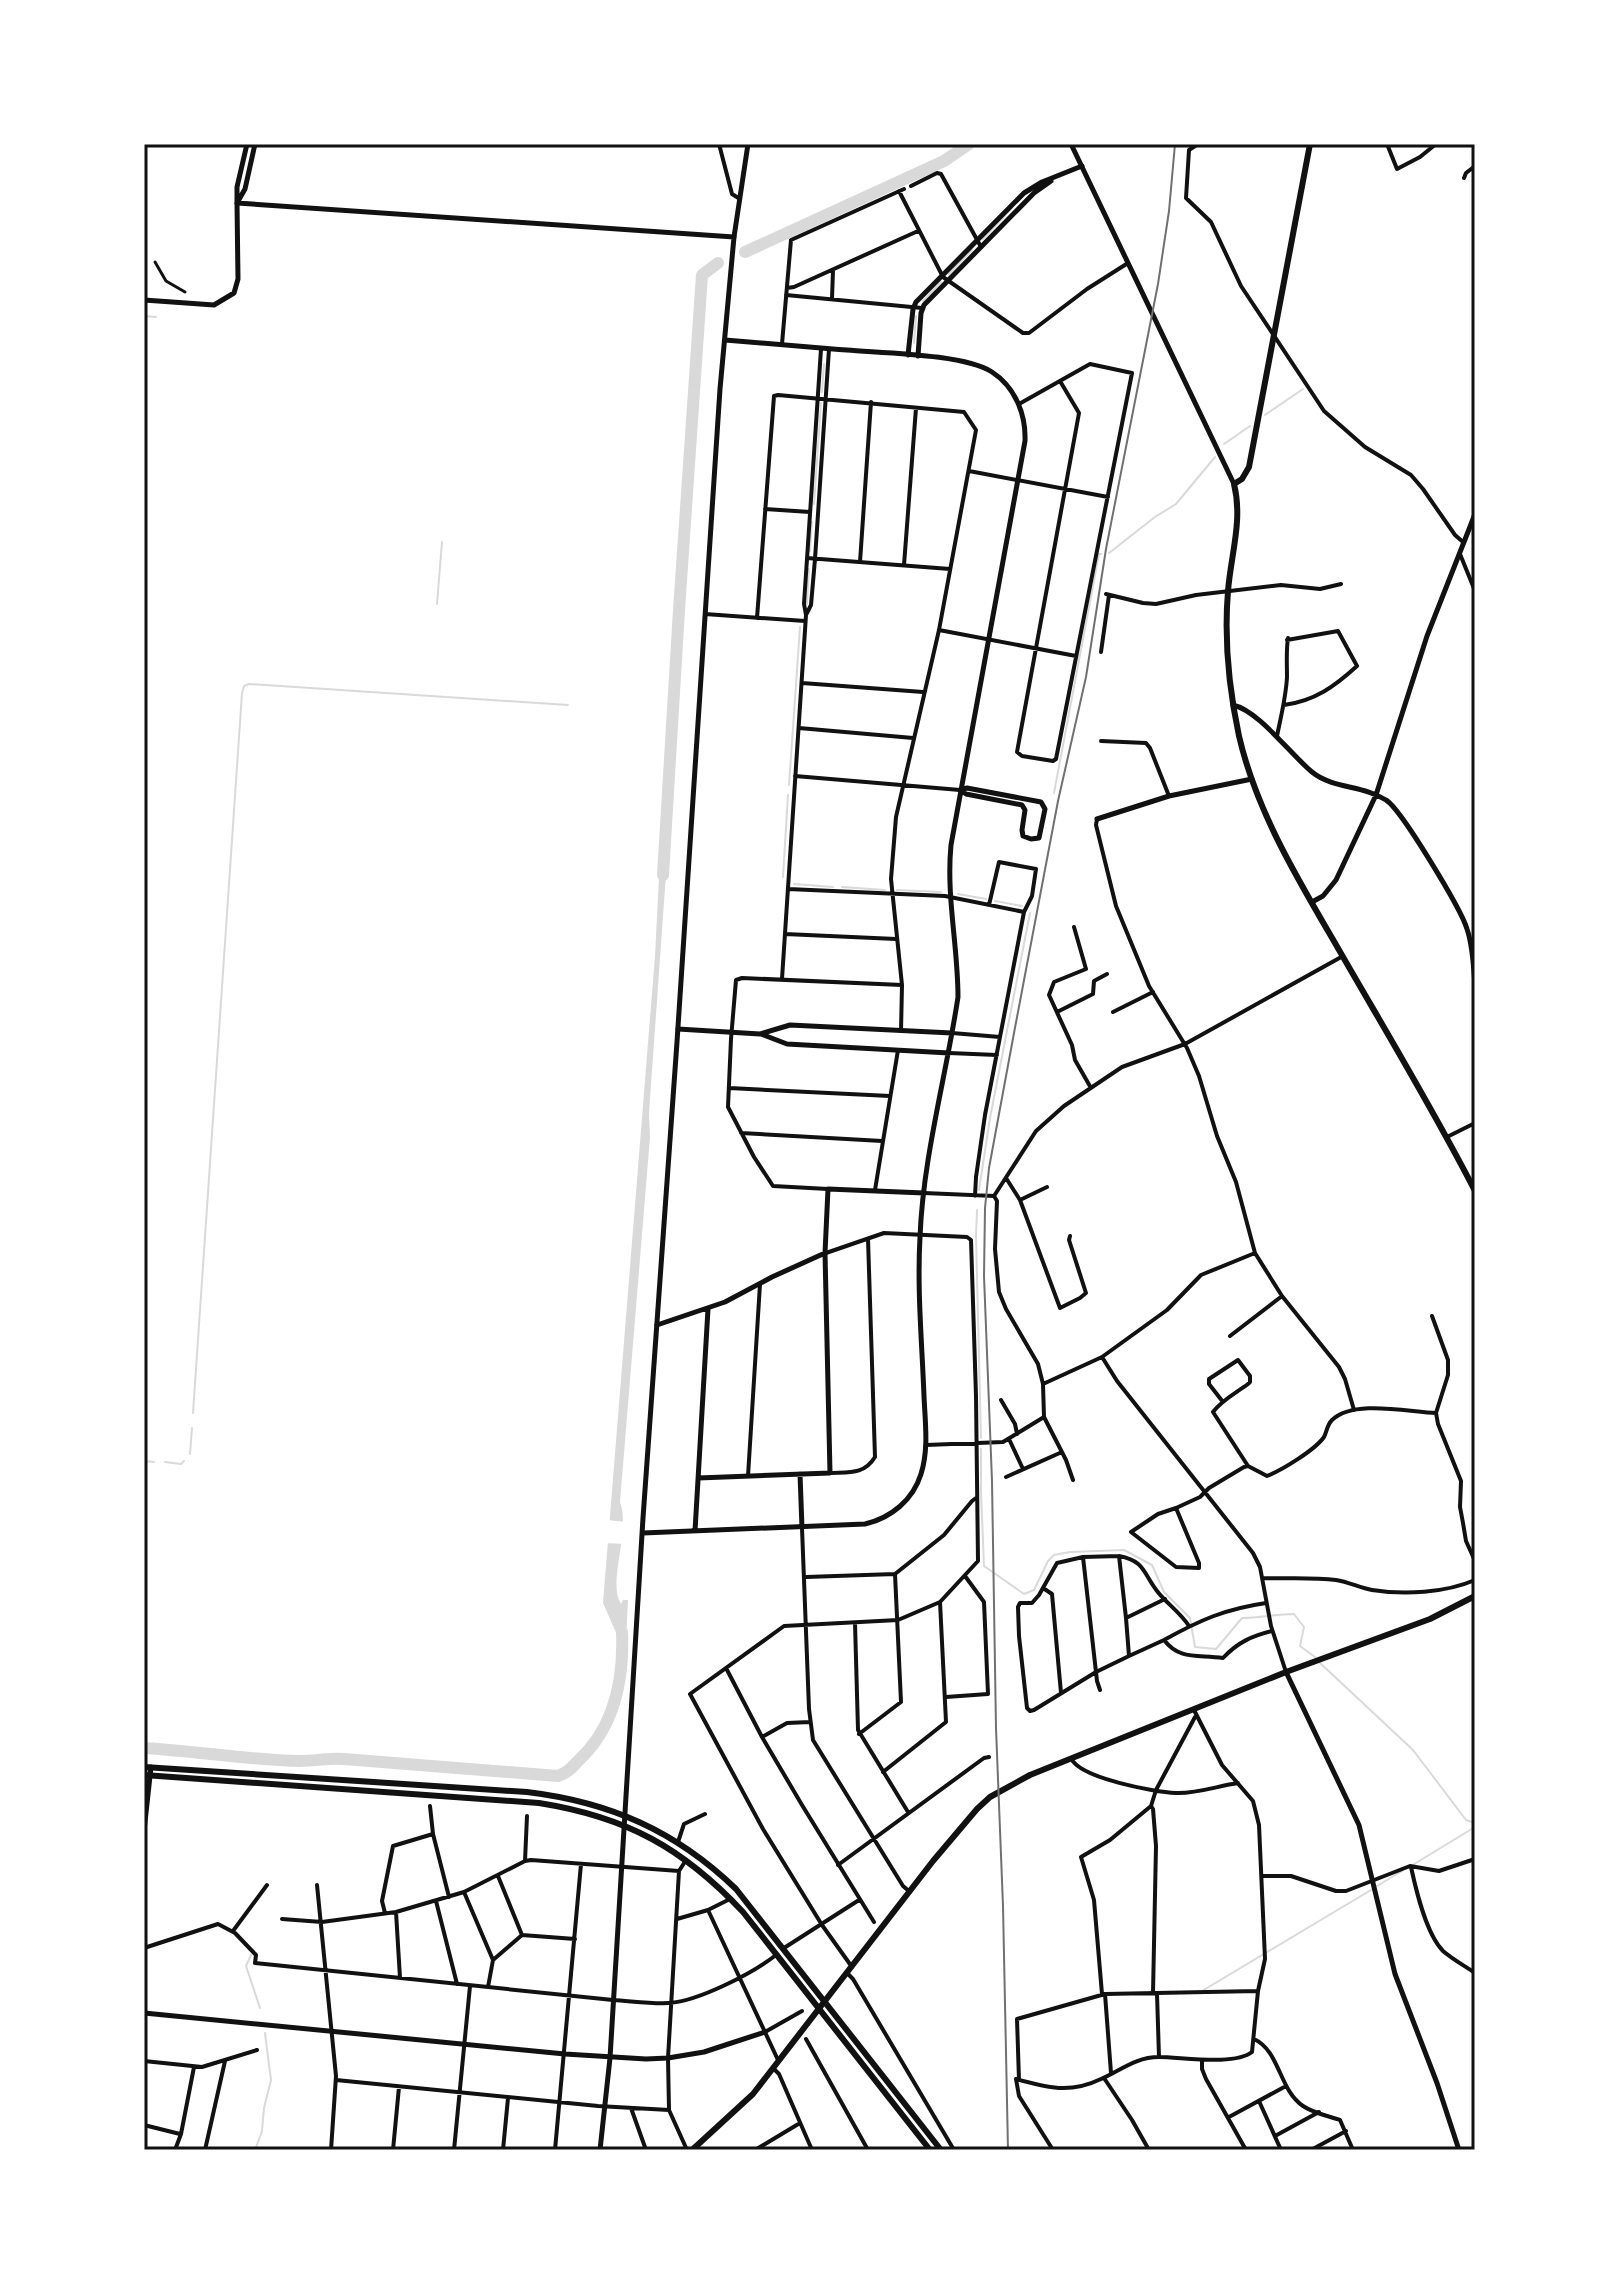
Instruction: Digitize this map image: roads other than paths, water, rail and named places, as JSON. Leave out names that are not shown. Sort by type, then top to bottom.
[{"type":"main road","points":[[1310,144],[1249,467],[1234,484],[1239,512],[1228,592],[1228,666],[1233,705],[1243,753],[1273,829],[1475,1191]]},
{"type":"main road","points":[[689,2150],[745,2104],[966,1821],[990,1797],[1030,1775],[1071,1758],[1195,1713],[1286,1672],[1441,1614],[1475,1596]]},
{"type":"main road","points":[[148,1767],[527,1792],[567,1798],[624,1814],[678,1842],[736,1889],[941,2150]]},
{"type":"main road","points":[[147,1776],[539,1803],[566,1807],[623,1824],[686,1860],[730,1899],[930,2150]]},
{"type":"street","points":[[144,300],[214,305],[234,293],[238,279],[237,187],[247,144]]},
{"type":"street","points":[[237,203],[245,189],[255,144]]},
{"type":"street","points":[[719,144],[730,189],[734,197],[740,199]]},
{"type":"street","points":[[600,2150],[610,2058],[623,1824],[725,340],[734,237],[748,144]]},
{"type":"street","points":[[1071,144],[1234,484]]},
{"type":"street","points":[[1198,144],[1189,150],[1186,198],[1211,222],[1241,286],[1307,387],[1331,419],[1365,447],[1411,475],[1463,542]]},
{"type":"street","points":[[1387,144],[1397,169],[1436,144]]},
{"type":"street","points":[[908,355],[914,306],[945,278],[1024,193],[1082,166]]},
{"type":"street","points":[[1464,178],[1475,166]]},
{"type":"street","points":[[911,186],[937,173],[941,174],[978,244]]},
{"type":"street","points":[[782,345],[791,240],[901,190],[918,231],[945,278],[1026,334],[1113,271],[1129,263]]},
{"type":"street","points":[[237,203],[734,237]]},
{"type":"street","points":[[787,288],[918,231]]},
{"type":"street","points":[[155,262],[166,281],[185,292]]},
{"type":"street","points":[[832,299],[833,269]]},
{"type":"street","points":[[918,356],[922,308],[945,278]]},
{"type":"street","points":[[786,295],[922,308]]},
{"type":"street","points":[[643,1533],[865,1524],[890,1514],[903,1504],[916,1487],[922,1472],[925,1445],[920,1235],[924,1193],[958,997],[950,897],[951,845],[1025,433],[1019,404],[1002,380],[964,361],[725,340]]},
{"type":"street","points":[[782,979],[821,349]]},
{"type":"street","points":[[806,618],[811,605],[815,559],[829,349]]},
{"type":"street","points":[[1019,404],[1090,364],[1132,373],[1056,759],[1053,761],[1022,756],[1017,749],[1079,413],[1060,381]]},
{"type":"street","points":[[757,618],[774,396],[964,412],[976,430],[939,630],[895,829],[891,894],[902,985],[901,1031]]},
{"type":"street","points":[[860,562],[871,402]]},
{"type":"street","points":[[904,565],[916,407]]},
{"type":"street","points":[[969,471],[1108,497]]},
{"type":"street","points":[[765,509],[818,513]]},
{"type":"street","points":[[1312,902],[1323,896],[1336,880],[1376,795],[1427,636],[1475,514]]},
{"type":"street","points":[[1458,553],[1475,589]]},
{"type":"street","points":[[807,558],[950,569]]},
{"type":"street","points":[[1101,652],[1108,594],[1156,604],[1196,595],[1281,585],[1320,589],[1341,584]]},
{"type":"street","points":[[705,614],[806,618]]},
{"type":"street","points":[[939,630],[1076,656]]},
{"type":"street","points":[[1276,738],[1284,705],[1288,639],[1338,631],[1357,666],[1330,690],[1309,700],[1284,705]]},
{"type":"street","points":[[802,683],[924,692]]},
{"type":"street","points":[[1233,705],[1249,711],[1321,778],[1386,799],[1398,812],[1464,919],[1471,942],[1475,983]]},
{"type":"street","points":[[799,728],[913,738]]},
{"type":"street","points":[[1101,741],[1146,743],[1169,796]]},
{"type":"street","points":[[795,776],[960,790],[967,788],[1041,802],[1045,809],[1039,838],[1031,839],[1022,834],[1025,810],[1022,805],[966,794],[960,790]]},
{"type":"street","points":[[1252,779],[1169,796],[1097,819],[1096,825],[1116,906],[1153,992],[1185,1044],[1199,1076],[1217,1136],[1236,1182],[1255,1253],[1282,1296],[1339,1367],[1354,1410]]},
{"type":"street","points":[[975,1196],[977,1163],[1000,1037],[1024,912],[1032,896],[1036,871],[1001,862],[997,864],[989,905]]},
{"type":"street","points":[[788,889],[950,897],[1024,912]]},
{"type":"street","points":[[1074,927],[1086,969],[1054,982],[1049,995],[1072,1045],[1075,1060],[1091,1088]]},
{"type":"street","points":[[785,934],[896,939]]},
{"type":"street","points":[[994,1196],[1036,1131],[1064,1106],[1122,1067],[1185,1044],[1343,956]]},
{"type":"street","points":[[1057,1012],[1093,994],[1094,981],[1107,974]]},
{"type":"street","points":[[902,985],[736,980],[728,1107],[773,1186],[994,1196]]},
{"type":"street","points":[[1113,1012],[1153,992]]},
{"type":"street","points":[[760,1034],[790,1025],[1000,1037]]},
{"type":"street","points":[[678,1029],[760,1034],[787,1044],[997,1055]]},
{"type":"street","points":[[875,1190],[898,1050]]},
{"type":"street","points":[[729,1088],[890,1096]]},
{"type":"street","points":[[1447,1137],[1475,1123]]},
{"type":"street","points":[[741,1133],[882,1141]]},
{"type":"street","points":[[1006,1178],[1020,1200],[1060,1308],[1086,1293],[1070,1236]]},
{"type":"street","points":[[1020,1200],[1047,1187]]},
{"type":"street","points":[[828,1189],[825,1253],[830,1473]]},
{"type":"street","points":[[994,1196],[997,1201],[995,1249],[999,1292],[1036,1359],[1043,1384],[1044,1417],[1073,1480]]},
{"type":"street","points":[[657,1325],[708,1309],[825,1253],[884,1233],[967,1237],[972,1242],[978,1561],[940,1602],[898,1620],[784,1626],[690,1694],[763,1829],[954,2150]]},
{"type":"street","points":[[698,1478],[860,1472],[871,1464],[875,1457],[868,1239]]},
{"type":"street","points":[[1043,1384],[1102,1357],[1167,1310],[1201,1275],[1255,1253]]},
{"type":"street","points":[[748,1476],[760,1284]]},
{"type":"street","points":[[1230,1336],[1282,1296]]},
{"type":"street","points":[[695,1531],[708,1309]]},
{"type":"street","points":[[1432,1316],[1448,1360],[1448,1375],[1436,1413],[1461,1481],[1460,1507],[1466,1541],[1475,1561]]},
{"type":"street","points":[[1102,1357],[1253,1553],[1263,1578],[1272,1631],[1286,1672],[1359,1825],[1395,1974],[1459,2150]]},
{"type":"street","points":[[1223,1402],[1209,1384],[1209,1379],[1238,1360],[1247,1371],[1250,1382],[1213,1412],[1248,1466],[1267,1476],[1283,1470],[1321,1440],[1329,1422],[1337,1416],[1354,1410],[1377,1409],[1436,1413]]},
{"type":"street","points":[[1001,1400],[1015,1424],[1017,1434]]},
{"type":"street","points":[[925,1445],[1000,1443],[1044,1417]]},
{"type":"street","points":[[1009,1438],[1023,1469]]},
{"type":"street","points":[[1006,1477],[1062,1452]]},
{"type":"street","points":[[1176,1508],[1199,1568],[1176,1567],[1131,1532],[1158,1514],[1206,1493],[1209,1488],[1248,1466]]},
{"type":"street","points":[[800,1474],[813,1740],[872,1838],[910,1892]]},
{"type":"street","points":[[805,1577],[895,1574],[944,1535],[976,1498]]},
{"type":"street","points":[[1189,1626],[1157,1591],[1139,1563],[1119,1556],[1083,1557],[1057,1563],[1032,1603],[1020,1603],[1018,1607],[1027,1708],[1034,1710],[1096,1672],[1189,1626],[1235,1607],[1266,1603]]},
{"type":"street","points":[[1119,1556],[1129,1656]]},
{"type":"street","points":[[1083,1557],[1100,1690]]},
{"type":"street","points":[[859,1734],[901,1702],[895,1574]]},
{"type":"street","points":[[946,1697],[988,1694],[984,1602],[965,1576]]},
{"type":"street","points":[[1263,1578],[1328,1579],[1373,1590],[1408,1594],[1464,1585],[1475,1580]]},
{"type":"street","points":[[1043,1588],[1052,1594],[1061,1694]]},
{"type":"street","points":[[1126,1618],[1165,1599]]},
{"type":"street","points":[[883,1772],[946,1722],[940,1602]]},
{"type":"street","points":[[855,1623],[859,1734],[908,1812]]},
{"type":"street","points":[[1164,1640],[1171,1650],[1190,1656],[1223,1658],[1251,1636],[1272,1631]]},
{"type":"street","points":[[726,1668],[762,1737],[874,1922]]},
{"type":"street","points":[[1053,2150],[1019,2096],[1016,2079],[1062,2089],[1104,2078],[1131,2063],[1159,2057],[1202,2060],[1249,2055],[1252,2052],[1258,1991],[1265,1959],[1263,1875],[1256,1813],[1253,1801],[1222,1765],[1195,1713]]},
{"type":"street","points":[[1111,2073],[1094,1900],[1081,1857],[1110,1840],[1151,1806],[1195,1713]]},
{"type":"street","points":[[762,1737],[787,1723],[810,1722]]},
{"type":"street","points":[[838,1865],[989,1757]]},
{"type":"street","points":[[1071,1758],[1073,1764],[1096,1777],[1156,1790],[1177,1793],[1238,1783]]},
{"type":"street","points":[[144,1831],[148,1767]]},
{"type":"street","points":[[430,1806],[433,1834],[449,1897]]},
{"type":"street","points":[[1151,1806],[1156,1846],[1155,1993],[1159,2057]]},
{"type":"street","points":[[678,1842],[684,1824],[705,1814]]},
{"type":"street","points":[[525,1861],[527,1816]]},
{"type":"street","points":[[385,1913],[382,1897],[393,1846],[433,1834]]},
{"type":"street","points":[[1263,1875],[1291,1876],[1336,1891],[1346,1891],[1410,1866],[1439,1871],[1475,1859]]},
{"type":"street","points":[[686,1860],[679,1871],[668,2058],[669,2110],[689,2150]]},
{"type":"street","points":[[282,1919],[322,1922],[396,1912],[464,1892],[525,1861],[679,1871]]},
{"type":"street","points":[[555,2150],[581,1864]]},
{"type":"street","points":[[1410,1866],[1418,1900],[1437,1943],[1444,1952],[1475,1973]]},
{"type":"street","points":[[498,1875],[522,1935]]},
{"type":"street","points":[[233,1932],[267,1885]]},
{"type":"street","points":[[317,1885],[336,2080],[331,2150]]},
{"type":"street","points":[[464,1892],[493,1960],[488,1988]]},
{"type":"street","points":[[677,1919],[708,1910],[730,1899]]},
{"type":"street","points":[[784,1948],[859,1900]]},
{"type":"street","points":[[436,1901],[458,1985]]},
{"type":"street","points":[[708,1910],[779,2063]]},
{"type":"street","points":[[396,1912],[400,1979]]},
{"type":"street","points":[[144,1948],[217,1924],[233,1932],[256,1955],[255,1963],[569,1996],[671,2003],[709,1992],[776,1955]]},
{"type":"street","points":[[493,1960],[522,1935],[575,1939]]},
{"type":"street","points":[[454,2150],[470,1986]]},
{"type":"street","points":[[1019,2080],[1018,2017],[1104,1994],[1258,1991]]},
{"type":"street","points":[[144,2013],[610,2058],[668,2058],[718,2048],[765,2032],[802,2011]]},
{"type":"street","points":[[806,2039],[868,2150]]},
{"type":"street","points":[[1254,2039],[1266,2046],[1286,2086],[1302,2106],[1340,2120],[1353,2150]]},
{"type":"street","points":[[144,2061],[209,2066],[257,2050]]},
{"type":"street","points":[[1202,2060],[1206,2079],[1246,2150]]},
{"type":"street","points":[[205,2150],[225,2061]]},
{"type":"street","points":[[175,2150],[194,2067]]},
{"type":"street","points":[[774,2069],[779,2074],[812,2150]]},
{"type":"street","points":[[1104,2078],[1149,2150]]},
{"type":"street","points":[[336,2080],[508,2098],[669,2110]]},
{"type":"street","points":[[1229,2117],[1286,2086]]},
{"type":"street","points":[[393,2150],[399,2087]]},
{"type":"street","points":[[503,2150],[508,2098]]},
{"type":"street","points":[[1259,2101],[1281,2150]]},
{"type":"street","points":[[631,2108],[646,2150]]},
{"type":"street","points":[[1275,2136],[1319,2112]]},
{"type":"street","points":[[755,2150],[800,2123]]},
{"type":"street","points":[[144,2125],[181,2134]]},
{"type":"street","points":[[1311,2150],[1346,2131]]},
{"type":"waterway","points":[[745,252],[944,161],[969,144]]},
{"type":"waterway","points":[[983,239],[1012,208]]},
{"type":"waterway","points":[[949,274],[972,250]]},
{"type":"waterway","points":[[663,875],[702,275],[718,263]]},
{"type":"waterway","points":[[923,301],[941,282]]},
{"type":"waterway","points":[[144,316],[156,317]]},
{"type":"waterway","points":[[914,343],[916,316]]},
{"type":"waterway","points":[[822,392],[824,364]]},
{"type":"waterway","points":[[1265,415],[1303,389]]},
{"type":"waterway","points":[[814,504],[821,403]]},
{"type":"waterway","points":[[1224,444],[1250,426]]},
{"type":"waterway","points":[[1109,553],[1176,504],[1215,457]]},
{"type":"waterway","points":[[810,551],[812,522]]},
{"type":"waterway","points":[[437,604],[442,542]]},
{"type":"waterway","points":[[1054,793],[1101,554]]},
{"type":"waterway","points":[[807,604],[809,569]]},
{"type":"waterway","points":[[789,785],[800,627]]},
{"type":"waterway","points":[[193,1413],[244,686],[568,705]]},
{"type":"waterway","points":[[783,877],[788,795]]},
{"type":"waterway","points":[[794,884],[833,887]]},
{"type":"waterway","points":[[842,887],[885,890]]},
{"type":"waterway","points":[[897,890],[941,892]]},
{"type":"waterway","points":[[958,894],[986,899]]},
{"type":"waterway","points":[[995,901],[1022,906]]},
{"type":"waterway","points":[[979,1190],[1030,913]]},
{"type":"waterway","points":[[977,1210],[981,1438]]},
{"type":"waterway","points":[[190,1454],[192,1428]]},
{"type":"waterway","points":[[981,1449],[984,1566],[1024,1594],[1034,1590],[1054,1555],[1124,1550],[1152,1565],[1164,1592],[1190,1618],[1195,1647],[1216,1649],[1242,1618],[1294,1614],[1304,1627],[1300,1646],[1315,1657]]},
{"type":"waterway","points":[[144,1461],[154,1462]]},
{"type":"waterway","points":[[165,1462],[181,1464],[184,1461]]},
{"type":"waterway","points":[[144,1748],[261,1759],[344,1759],[558,1776],[591,1748],[609,1718],[619,1685],[622,1632]]},
{"type":"waterway","points":[[1319,1662],[1413,1750],[1466,1820],[1475,1823]]},
{"type":"waterway","points":[[1411,1866],[1475,1827]]},
{"type":"waterway","points":[[1377,1886],[1402,1871]]},
{"type":"waterway","points":[[1202,1991],[1371,1890]]},
{"type":"waterway","points":[[251,1955],[246,1966],[260,2008]]},
{"type":"waterway","points":[[255,2150],[262,2131],[271,2080],[265,2033]]},
{"type":"railway","points":[[1008,2150],[984,1276],[985,1208],[989,1168],[1014,1033],[1058,801],[1086,677],[1106,549],[1158,284],[1175,144]]}]
